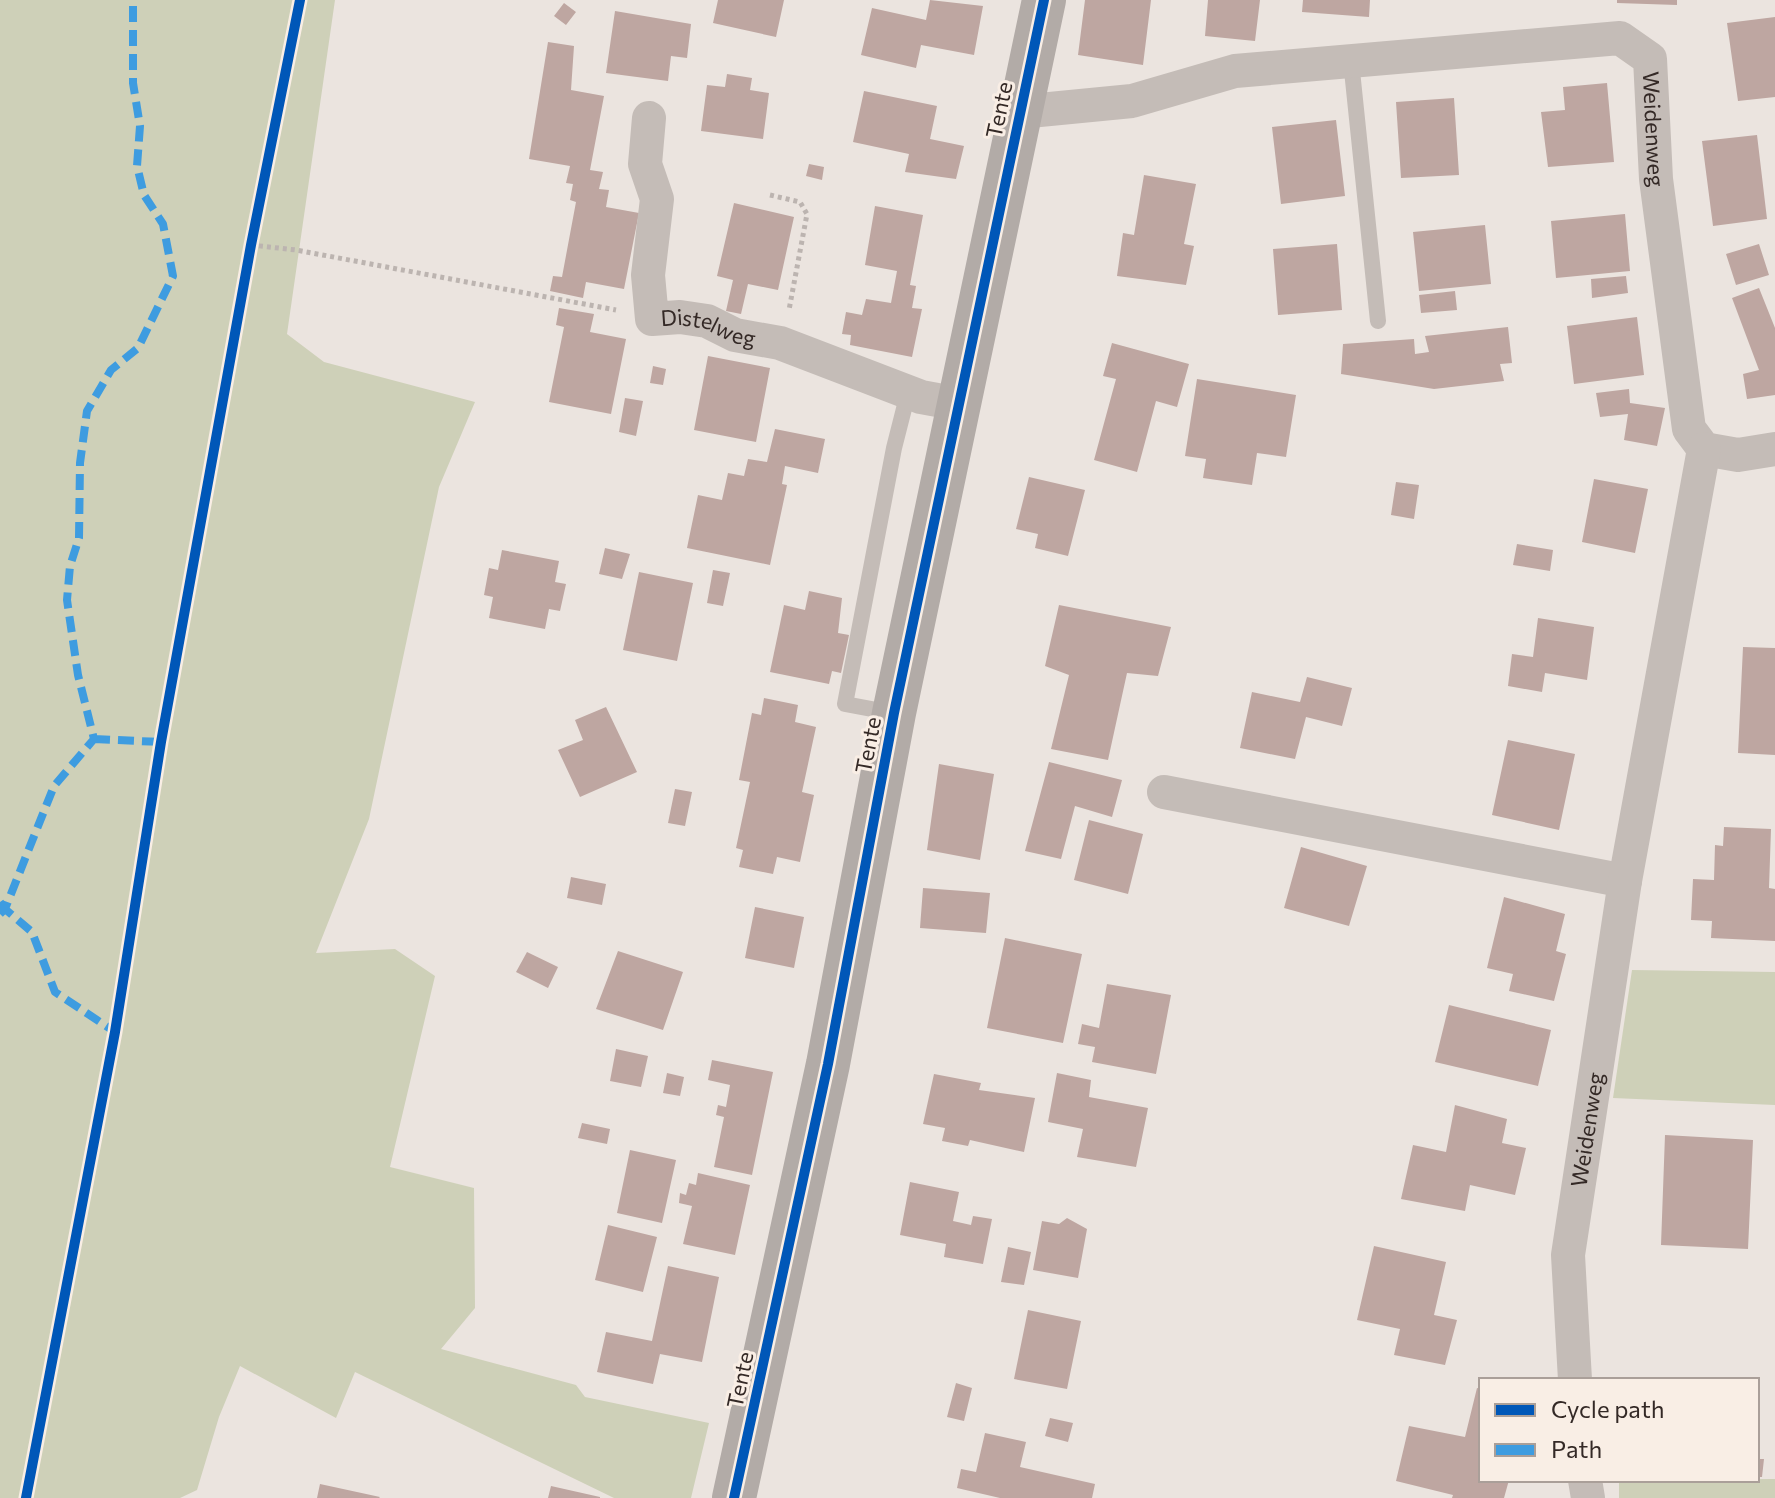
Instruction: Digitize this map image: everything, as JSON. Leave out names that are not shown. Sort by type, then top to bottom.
[{"type":"main road","name":"Tente","points":[[734,1498],[828,1064],[894,713],[939,513],[1044,0]]},
{"type":"street","name":"Weidenweg","points":[[1019,112],[1132,101],[1235,71],[1620,38],[1650,59],[1656,179],[1689,429],[1704,449],[1625,881],[1568,1255],[1575,1378]]},
{"type":"street","name":"Distelweg","points":[[649,118],[645,164],[657,199],[648,275],[652,319],[680,317],[707,321],[735,335],[780,343],[908,393],[959,404]]},
{"type":"street","points":[[1704,449],[1738,455],[1775,449]]},
{"type":"street","points":[[1164,792],[1625,881]]},
{"type":"lane","points":[[1351,61],[1378,321]]},
{"type":"lane","points":[[894,713],[845,704],[894,448],[908,393]]},
{"type":"path","points":[[770,195],[800,202],[808,219],[780,343]]},
{"type":"path","points":[[251,245],[296,250],[589,304],[652,319]]},
{"type":"green space","points":[[0,0],[335,0],[287,334],[324,362],[475,402],[439,487],[369,819],[316,953],[395,949],[435,976],[390,1167],[474,1188],[475,1308],[441,1349],[576,1385],[585,1397],[709,1423],[691,1498],[614,1498],[355,1372],[336,1418],[240,1366],[219,1417],[197,1490],[180,1498],[0,1498]]},
{"type":"green space","points":[[1632,970],[1775,972],[1775,1105],[1613,1098]]},
{"type":"green space","points":[[1759,1479],[1775,1479],[1775,1498],[1619,1498],[1619,1482],[1759,1482]]},
{"type":"building","points":[[718,0],[784,0],[776,37],[713,23]]},
{"type":"building","points":[[930,0],[983,6],[974,55],[921,45],[916,68],[861,55],[872,8],[926,20]]},
{"type":"building","points":[[1085,0],[1151,0],[1143,65],[1078,55]]},
{"type":"building","points":[[1208,0],[1260,0],[1255,41],[1205,36]]},
{"type":"building","points":[[1303,0],[1370,0],[1369,17],[1302,12]]},
{"type":"building","points":[[1617,0],[1677,0],[1677,5],[1617,3]]},
{"type":"building","points":[[564,3],[576,12],[566,25],[554,16]]},
{"type":"building","points":[[615,11],[691,24],[687,58],[671,56],[668,81],[606,73]]},
{"type":"building","points":[[1775,17],[1775,97],[1738,101],[1727,23]]},
{"type":"building","points":[[548,42],[574,46],[571,90],[604,96],[590,170],[603,172],[599,189],[609,190],[606,207],[639,213],[624,289],[586,282],[583,298],[550,291],[553,276],[562,277],[576,202],[570,200],[573,184],[566,183],[570,166],[529,159]]},
{"type":"building","points":[[727,74],[752,78],[750,90],[769,93],[763,139],[701,131],[707,85],[725,87]]},
{"type":"building","points":[[1607,83],[1614,162],[1548,167],[1541,112],[1565,110],[1563,87]]},
{"type":"building","points":[[864,91],[937,106],[930,139],[964,146],[956,179],[905,172],[909,154],[853,142]]},
{"type":"building","points":[[1454,98],[1459,175],[1401,178],[1396,102]]},
{"type":"building","points":[[1336,120],[1345,196],[1281,204],[1272,127]]},
{"type":"building","points":[[1757,135],[1767,219],[1713,226],[1702,141]]},
{"type":"building","points":[[809,164],[824,167],[822,180],[806,176]]},
{"type":"building","points":[[1144,175],[1196,184],[1184,244],[1194,246],[1186,285],[1117,276],[1123,233],[1134,235]]},
{"type":"building","points":[[734,203],[794,217],[778,290],[748,284],[741,314],[726,311],[733,280],[717,276]]},
{"type":"building","points":[[875,206],[923,215],[910,285],[916,286],[912,308],[922,309],[912,357],[850,345],[851,335],[842,334],[846,312],[862,315],[866,299],[891,303],[897,271],[865,265]]},
{"type":"building","points":[[1625,214],[1630,271],[1556,278],[1551,221]]},
{"type":"building","points":[[1485,225],[1491,284],[1419,291],[1413,232]]},
{"type":"building","points":[[1337,244],[1342,310],[1278,315],[1273,249]]},
{"type":"building","points":[[1759,244],[1769,275],[1736,285],[1726,254]]},
{"type":"building","points":[[1626,276],[1628,293],[1592,298],[1591,279]]},
{"type":"building","points":[[1759,288],[1775,328],[1775,395],[1747,399],[1743,374],[1759,370],[1732,298]]},
{"type":"building","points":[[1455,291],[1457,310],[1421,313],[1419,295]]},
{"type":"building","points":[[559,308],[594,314],[590,332],[626,339],[611,414],[549,402],[564,327],[556,325]]},
{"type":"building","points":[[1637,317],[1644,375],[1574,384],[1567,326]]},
{"type":"building","points":[[1508,327],[1512,363],[1500,364],[1504,381],[1434,389],[1341,374],[1343,344],[1414,339],[1415,354],[1429,352],[1425,336]]},
{"type":"building","points":[[1112,343],[1189,364],[1177,407],[1156,401],[1137,472],[1094,460],[1116,379],[1103,376]]},
{"type":"building","points":[[708,356],[770,368],[756,442],[694,430]]},
{"type":"building","points":[[653,366],[666,369],[663,385],[650,383]]},
{"type":"building","points":[[1197,379],[1296,395],[1286,457],[1257,453],[1252,485],[1203,478],[1206,459],[1185,456]]},
{"type":"building","points":[[1629,389],[1630,403],[1665,408],[1657,446],[1624,440],[1628,414],[1600,417],[1596,393]]},
{"type":"building","points":[[625,398],[643,401],[636,436],[619,432]]},
{"type":"building","points":[[775,429],[825,439],[818,473],[785,466],[782,484],[787,485],[770,565],[687,548],[698,495],[722,500],[728,473],[744,476],[748,459],[767,462]]},
{"type":"building","points":[[1029,477],[1085,490],[1068,556],[1035,548],[1038,534],[1016,529]]},
{"type":"building","points":[[1594,479],[1648,489],[1635,553],[1582,542]]},
{"type":"building","points":[[1396,482],[1419,485],[1414,519],[1391,515]]},
{"type":"building","points":[[1517,544],[1553,550],[1550,571],[1513,565]]},
{"type":"building","points":[[605,548],[630,554],[622,579],[599,574]]},
{"type":"building","points":[[502,550],[559,561],[555,582],[566,584],[560,611],[549,609],[545,629],[489,618],[493,597],[484,595],[489,568],[498,570]]},
{"type":"building","points":[[713,570],[730,573],[723,606],[707,603]]},
{"type":"building","points":[[639,572],[693,583],[677,661],[623,650]]},
{"type":"building","points":[[809,591],[842,598],[838,633],[849,635],[841,673],[832,671],[829,684],[770,672],[784,605],[805,610]]},
{"type":"building","points":[[1059,605],[1171,627],[1158,676],[1127,673],[1108,760],[1051,749],[1069,675],[1045,666]]},
{"type":"building","points":[[1538,618],[1594,627],[1587,680],[1545,673],[1542,692],[1508,686],[1512,654],[1533,657]]},
{"type":"building","points":[[1743,647],[1775,648],[1775,755],[1738,753]]},
{"type":"building","points":[[1307,677],[1352,688],[1342,726],[1306,717],[1295,759],[1240,748],[1252,692],[1300,702]]},
{"type":"building","points":[[764,698],[798,705],[795,722],[816,727],[802,792],[814,795],[800,862],[777,857],[773,874],[739,867],[743,850],[736,848],[750,782],[739,780],[752,713],[761,715]]},
{"type":"building","points":[[606,707],[637,772],[580,797],[558,750],[583,740],[575,720]]},
{"type":"building","points":[[1508,740],[1575,754],[1559,830],[1492,815]]},
{"type":"building","points":[[1049,762],[1122,780],[1112,817],[1075,806],[1061,859],[1025,851]]},
{"type":"building","points":[[939,764],[994,774],[980,860],[927,850]]},
{"type":"building","points":[[675,789],[692,792],[685,826],[668,823]]},
{"type":"building","points":[[1089,820],[1143,834],[1128,894],[1074,880]]},
{"type":"building","points":[[1724,827],[1771,829],[1769,888],[1775,889],[1775,941],[1711,938],[1712,921],[1691,920],[1693,879],[1714,880],[1715,845],[1723,846]]},
{"type":"building","points":[[1301,847],[1367,866],[1349,926],[1284,908]]},
{"type":"building","points":[[571,877],[606,884],[602,905],[567,898]]},
{"type":"building","points":[[923,888],[990,893],[986,933],[920,928]]},
{"type":"building","points":[[1504,897],[1565,914],[1556,951],[1566,954],[1554,1001],[1509,991],[1513,974],[1487,968]]},
{"type":"building","points":[[755,907],[804,917],[794,968],[745,958]]},
{"type":"building","points":[[1005,938],[1082,954],[1063,1043],[987,1028]]},
{"type":"building","points":[[618,951],[683,972],[663,1030],[596,1009]]},
{"type":"building","points":[[527,952],[558,967],[548,988],[516,972]]},
{"type":"building","points":[[1107,984],[1171,995],[1156,1074],[1092,1062],[1095,1047],[1078,1044],[1082,1024],[1099,1028]]},
{"type":"building","points":[[1449,1005],[1551,1030],[1538,1086],[1435,1062]]},
{"type":"building","points":[[616,1049],[648,1056],[641,1087],[610,1081]]},
{"type":"building","points":[[712,1060],[773,1072],[752,1175],[714,1167],[724,1117],[716,1115],[718,1105],[726,1107],[730,1085],[708,1080]]},
{"type":"building","points":[[667,1073],[684,1077],[680,1096],[663,1093]]},
{"type":"building","points":[[1057,1073],[1091,1080],[1089,1097],[1148,1108],[1136,1167],[1077,1157],[1083,1129],[1048,1122]]},
{"type":"building","points":[[934,1074],[981,1083],[979,1090],[1035,1098],[1024,1152],[970,1140],[968,1146],[942,1141],[945,1128],[923,1124]]},
{"type":"building","points":[[1455,1105],[1507,1119],[1502,1143],[1526,1148],[1515,1195],[1470,1185],[1465,1211],[1401,1199],[1413,1145],[1446,1152]]},
{"type":"building","points":[[582,1123],[610,1129],[607,1144],[578,1138]]},
{"type":"building","points":[[1665,1135],[1753,1140],[1748,1249],[1661,1245]]},
{"type":"building","points":[[630,1150],[676,1160],[662,1223],[617,1213]]},
{"type":"building","points":[[698,1173],[750,1185],[735,1255],[683,1244],[692,1206],[679,1203],[680,1193],[686,1195],[689,1183],[696,1185]]},
{"type":"building","points":[[910,1182],[959,1192],[953,1221],[971,1225],[973,1216],[992,1219],[983,1264],[944,1257],[946,1244],[900,1235]]},
{"type":"building","points":[[1067,1218],[1087,1229],[1078,1278],[1033,1270],[1042,1221],[1059,1224]]},
{"type":"building","points":[[608,1225],[657,1237],[643,1292],[595,1280]]},
{"type":"building","points":[[1374,1246],[1446,1262],[1434,1315],[1457,1320],[1445,1365],[1394,1355],[1400,1329],[1357,1320]]},
{"type":"building","points":[[1008,1247],[1031,1252],[1024,1285],[1001,1282]]},
{"type":"building","points":[[668,1266],[719,1277],[702,1362],[660,1354],[653,1384],[597,1372],[606,1332],[652,1341]]},
{"type":"building","points":[[1028,1310],[1081,1321],[1067,1389],[1014,1379]]},
{"type":"building","points":[[956,1383],[972,1388],[964,1421],[947,1417]]},
{"type":"building","points":[[1479,1388],[1479,1482],[1508,1482],[1504,1498],[1452,1498],[1453,1495],[1396,1481],[1409,1426],[1465,1437]]},
{"type":"building","points":[[1050,1418],[1073,1423],[1068,1442],[1045,1436]]},
{"type":"building","points":[[985,1433],[1026,1442],[1020,1467],[1095,1484],[1092,1498],[1000,1498],[957,1488],[961,1469],[976,1472]]},
{"type":"building","points":[[1759,1459],[1764,1459],[1762,1477],[1759,1477]]},
{"type":"building","points":[[320,1484],[380,1497],[317,1498]]},
{"type":"building","points":[[551,1486],[600,1497],[600,1498],[548,1498]]},
{"type":"marked path","points":[[0,902],[5,909],[54,786],[94,739],[78,675],[67,600],[70,566],[79,538],[80,463],[87,411],[111,370],[138,348],[173,276],[163,224],[144,195],[137,166],[140,126],[133,83],[133,0]]},
{"type":"marked path","points":[[94,739],[161,742]]},
{"type":"marked path","points":[[0,914],[5,909],[32,932],[55,992],[115,1032]]},
{"type":"cycle path","points":[[26,1498],[115,1032],[161,742],[251,245],[300,0]]},
{"type":"cycle path","points":[[734,1498],[828,1064],[894,713],[1044,0]]}]
